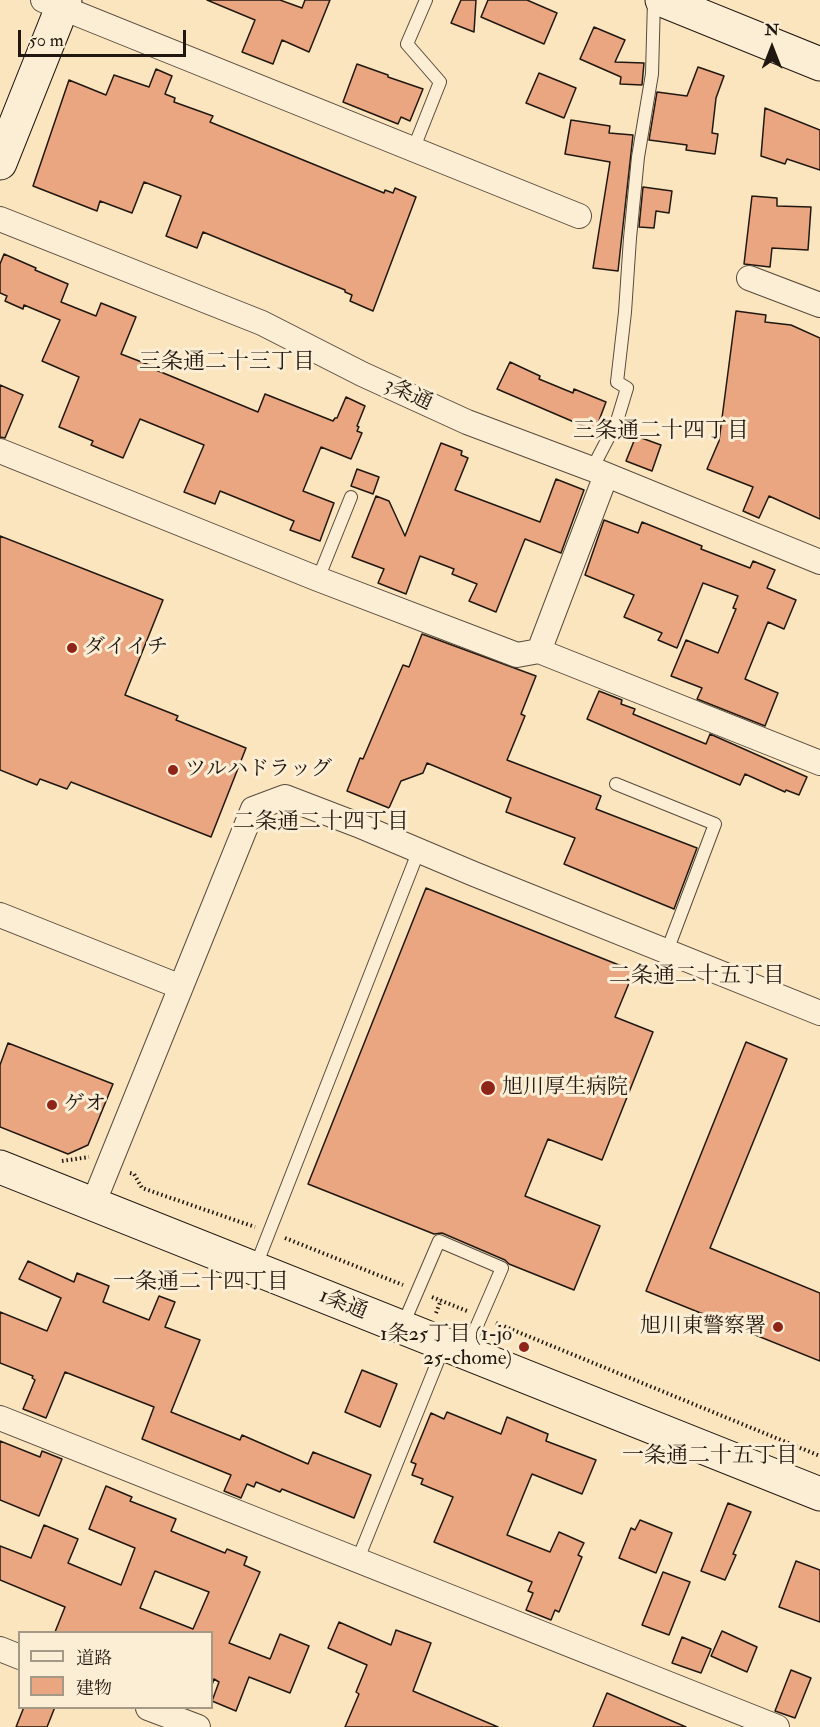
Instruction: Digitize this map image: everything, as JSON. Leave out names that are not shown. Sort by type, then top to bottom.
[{"type":"main road","points":[[662,0],[820,64]]},
{"type":"main road","points":[[0,163],[57,2]]},
{"type":"main road","name":"1条通","points":[[0,1167],[820,1494]]},
{"type":"street","points":[[57,2],[413,150],[579,216]]},
{"type":"street","name":"3条通","points":[[0,219],[262,323],[362,374],[467,422],[599,472],[820,562]]},
{"type":"street","points":[[749,278],[820,305]]},
{"type":"street","points":[[0,451],[318,579],[517,655],[539,651],[820,763]]},
{"type":"street","points":[[539,651],[599,472]]},
{"type":"street","points":[[93,1204],[253,809],[285,797],[820,1012]]},
{"type":"street","points":[[0,915],[181,987]]},
{"type":"street","points":[[0,1418],[777,1727]]},
{"type":"street","points":[[0,1649],[18,1656]]},
{"type":"street","points":[[153,1715],[198,1727]]},
{"type":"lane","points":[[413,150],[440,82],[407,44],[426,0]]},
{"type":"lane","points":[[599,472],[627,388],[617,382],[638,157],[652,74],[654,0]]},
{"type":"lane","points":[[318,579],[351,497]]},
{"type":"lane","points":[[616,784],[716,824],[667,951]]},
{"type":"lane","points":[[255,1269],[419,850]]},
{"type":"lane","points":[[358,1559],[455,1349],[502,1268],[439,1241],[402,1328]]},
{"type":"path","points":[[65,1162],[87,1156]]},
{"type":"path","points":[[134,1174],[142,1188]]},
{"type":"building","points":[[207,0],[280,0],[302,8],[305,0],[330,0],[309,52],[282,40],[273,64],[242,52],[255,20]]},
{"type":"building","points":[[461,0],[476,0],[474,32],[451,23]]},
{"type":"building","points":[[488,0],[527,0],[557,13],[544,44],[481,17]]},
{"type":"building","points":[[594,27],[625,40],[615,62],[644,63],[642,85],[620,84],[621,77],[580,59]]},
{"type":"building","points":[[357,64],[423,89],[410,121],[401,117],[398,124],[343,102]]},
{"type":"building","points":[[698,67],[724,76],[716,98],[712,133],[718,134],[715,154],[686,150],[687,145],[649,140],[657,92],[687,96]]},
{"type":"building","points":[[156,69],[172,76],[165,94],[175,98],[174,102],[213,116],[210,122],[384,193],[385,190],[393,193],[395,188],[416,197],[373,311],[350,301],[352,295],[345,290],[203,232],[197,248],[166,236],[181,196],[144,182],[132,213],[100,201],[97,211],[33,186],[69,80],[106,95],[114,75],[149,87]]},
{"type":"building","points":[[539,73],[576,88],[564,118],[526,103]]},
{"type":"building","points":[[765,108],[820,130],[820,170],[787,159],[785,164],[761,156]]},
{"type":"building","points":[[571,120],[610,126],[609,133],[633,135],[618,271],[593,268],[610,162],[565,154]]},
{"type":"building","points":[[643,187],[672,191],[669,213],[656,211],[654,228],[639,227]]},
{"type":"building","points":[[752,196],[777,198],[777,206],[811,207],[808,250],[772,248],[770,267],[744,264]]},
{"type":"building","points":[[4,254],[68,284],[61,302],[96,316],[101,303],[136,317],[121,354],[157,368],[156,370],[258,412],[265,394],[333,421],[337,418],[346,397],[365,406],[357,426],[359,427],[357,431],[362,433],[351,459],[321,447],[303,491],[334,503],[320,541],[290,530],[294,521],[220,491],[215,504],[184,492],[204,445],[140,419],[123,458],[91,445],[93,441],[59,427],[79,377],[42,361],[60,320],[24,305],[23,309],[5,301],[7,296],[0,293],[0,264]]},
{"type":"building","points":[[736,311],[766,315],[765,322],[791,325],[820,338],[820,519],[769,496],[759,518],[743,511],[753,487],[707,469],[719,441]]},
{"type":"building","points":[[510,362],[540,376],[539,379],[573,393],[574,389],[606,402],[595,431],[497,389]]},
{"type":"building","points":[[0,385],[23,395],[5,438],[0,437]]},
{"type":"building","points":[[636,436],[661,445],[652,471],[626,461]]},
{"type":"building","points":[[441,443],[462,451],[461,455],[468,458],[455,490],[540,522],[556,479],[584,490],[561,553],[525,539],[496,612],[469,601],[477,584],[452,574],[454,569],[420,556],[406,594],[378,583],[384,569],[352,557],[376,496],[389,501],[405,536]]},
{"type":"building","points":[[357,469],[379,477],[373,494],[351,486]]},
{"type":"building","points":[[604,520],[638,533],[642,522],[750,568],[753,561],[775,570],[767,588],[796,600],[784,629],[768,622],[745,679],[778,693],[765,726],[697,699],[702,688],[671,676],[686,640],[718,653],[736,609],[733,608],[738,596],[703,583],[677,648],[658,640],[662,633],[624,617],[634,595],[585,575]]},
{"type":"building","name":"ダイイチ","points":[[0,536],[163,600],[125,695],[178,716],[176,720],[246,748],[211,837],[71,782],[67,789],[40,779],[37,785],[0,770]]},
{"type":"building","points":[[422,634],[536,676],[521,714],[525,716],[507,760],[601,796],[596,809],[697,848],[674,909],[564,864],[575,838],[506,812],[511,798],[427,763],[423,773],[401,781],[389,808],[347,791],[403,665],[409,667]]},
{"type":"building","points":[[599,691],[622,700],[621,704],[635,709],[633,714],[706,744],[710,734],[807,777],[799,795],[786,790],[785,792],[745,774],[740,785],[587,719]]},
{"type":"building","name":"旭川厚生病院","points":[[426,888],[634,971],[615,1017],[653,1032],[602,1160],[548,1139],[525,1196],[600,1226],[574,1290],[509,1264],[505,1260],[442,1233],[434,1234],[308,1184]]},
{"type":"building","points":[[746,1042],[787,1059],[710,1248],[820,1293],[820,1361],[646,1291]]},
{"type":"building","name":"ゲオ","points":[[8,1043],[113,1084],[88,1145],[68,1154],[0,1127],[0,1065]]},
{"type":"building","points":[[28,1261],[74,1282],[77,1273],[109,1286],[103,1302],[149,1320],[159,1296],[175,1302],[165,1327],[200,1340],[171,1412],[240,1440],[242,1435],[308,1464],[313,1452],[371,1475],[354,1518],[282,1489],[280,1492],[256,1482],[254,1487],[247,1484],[241,1498],[224,1491],[231,1475],[142,1439],[154,1407],[65,1372],[46,1418],[23,1409],[35,1380],[33,1376],[0,1363],[0,1312],[47,1331],[61,1298],[19,1279]]},
{"type":"building","points":[[362,1370],[397,1384],[380,1427],[345,1412]]},
{"type":"building","points":[[447,1412],[501,1434],[507,1417],[548,1434],[546,1441],[596,1460],[582,1494],[532,1474],[507,1535],[550,1552],[559,1532],[584,1543],[578,1555],[582,1557],[559,1612],[555,1610],[551,1620],[526,1610],[533,1593],[528,1591],[532,1582],[434,1542],[453,1497],[421,1484],[423,1479],[412,1475],[416,1464],[411,1462],[431,1413],[444,1419]]},
{"type":"building","points":[[0,1441],[40,1457],[42,1451],[62,1459],[39,1516],[0,1500]]},
{"type":"building","points":[[106,1486],[132,1497],[130,1501],[176,1519],[171,1531],[225,1553],[227,1549],[247,1557],[244,1565],[260,1572],[229,1643],[270,1659],[280,1634],[309,1646],[290,1693],[249,1677],[236,1711],[213,1701],[219,1682],[214,1679],[213,1682],[213,1631],[55,1631],[65,1607],[0,1580],[0,1546],[31,1558],[44,1525],[78,1539],[68,1563],[121,1585],[135,1548],[89,1529]],"holes":[[[155,1571],[209,1592],[193,1629],[140,1608]]]},
{"type":"building","points":[[728,1503],[751,1512],[733,1554],[736,1555],[725,1580],[701,1571]]},
{"type":"building","points":[[640,1520],[672,1533],[656,1573],[619,1558],[631,1528],[635,1530]]},
{"type":"building","points":[[796,1561],[820,1570],[820,1622],[779,1607]]},
{"type":"building","points":[[663,1572],[690,1582],[669,1635],[642,1625]]},
{"type":"building","points":[[339,1622],[391,1645],[396,1630],[431,1643],[413,1691],[498,1727],[345,1727],[359,1694],[356,1692],[367,1665],[328,1648]]},
{"type":"building","points":[[722,1631],[757,1647],[747,1672],[711,1656]]},
{"type":"building","points":[[682,1637],[711,1649],[701,1673],[672,1663]]},
{"type":"building","points":[[791,1670],[811,1678],[795,1718],[775,1711]]},
{"type":"building","points":[[607,1693],[686,1727],[593,1727]]},
{"type":"building","points":[[23,1709],[54,1709],[47,1727],[16,1727]]},
{"type":"place","name":"ダイイチ","points":[[72,648]]},
{"type":"place","name":"ツルハドラッグ","points":[[173,770]]},
{"type":"place","name":"旭川厚生病院","points":[[488,1088]]},
{"type":"place","name":"ゲオ","points":[[52,1105]]},
{"type":"place","name":"旭川東警察署","points":[[778,1327]]},
{"type":"place","name":"1条25丁目 (1-jo 25-chome)","points":[[524,1347]]},
{"type":"district","name":"三条通二十三丁目","points":[[227,363]]},
{"type":"district","name":"三条通二十四丁目","points":[[661,432]]},
{"type":"district","name":"二条通二十四丁目","points":[[321,823]]},
{"type":"district","name":"二条通二十五丁目","points":[[697,977]]},
{"type":"district","name":"一条通二十四丁目","points":[[201,1283]]},
{"type":"district","name":"一条通二十五丁目","points":[[710,1457]]}]
